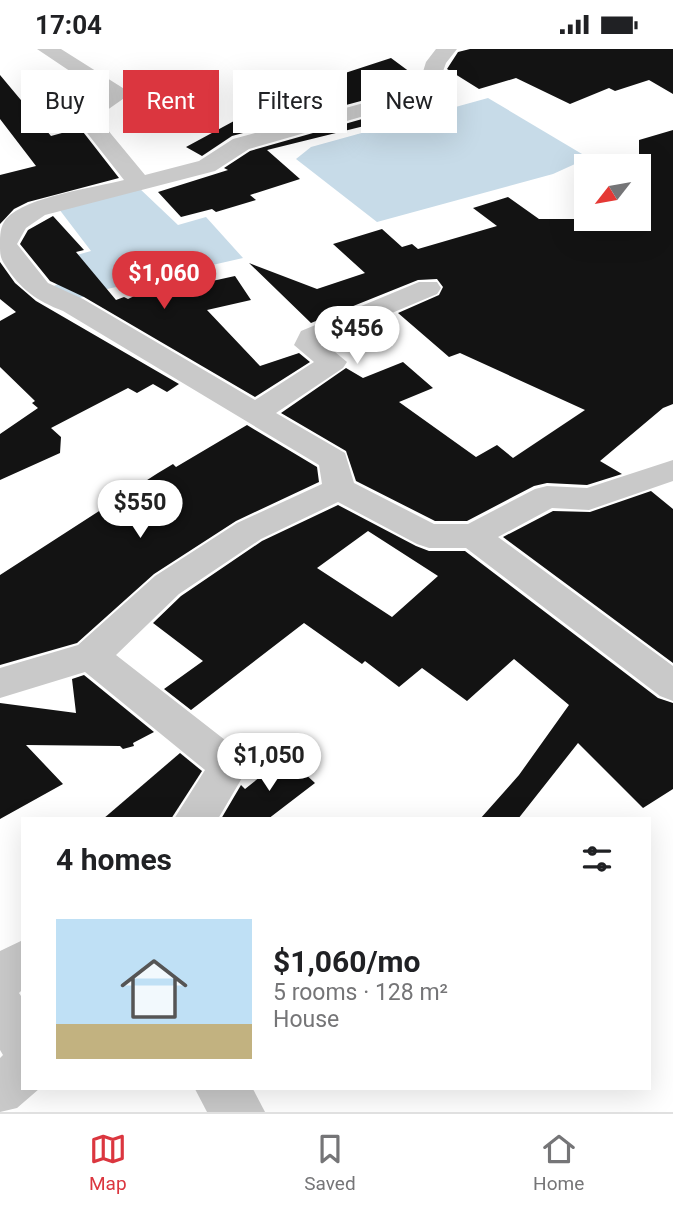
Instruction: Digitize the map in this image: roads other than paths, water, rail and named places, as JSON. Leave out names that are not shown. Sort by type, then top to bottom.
[{"type":"street","points":[[47,49],[119,94],[92,110],[91,124],[139,183]]},
{"type":"street","points":[[339,489],[334,460],[73,305],[43,294],[30,284],[2,244],[16,223],[36,209],[206,166],[241,144],[427,92],[436,62],[447,49]]},
{"type":"street","points":[[255,413],[333,362],[308,345],[311,337],[428,288]]},
{"type":"street","points":[[339,489],[429,536],[473,536],[547,497],[589,499],[673,470]]},
{"type":"street","points":[[0,683],[91,656],[167,585],[249,531],[339,489]]},
{"type":"street","points":[[473,536],[673,686]]},
{"type":"street","points":[[91,656],[229,767],[196,817]]},
{"type":"street","points":[[0,979],[21,963]]},
{"type":"street","points":[[0,1005],[21,1040]]},
{"type":"street","points":[[0,1091],[21,1072]]},
{"type":"street","points":[[221,1090],[240,1112]]},
{"type":"water","points":[[488,98],[582,154],[574,154],[574,164],[553,174],[377,222],[296,159],[311,147],[362,133],[457,133],[457,107]]},
{"type":"water","points":[[139,188],[178,225],[206,217],[243,258],[103,290],[74,300],[52,287],[77,274],[66,258],[91,251],[59,209]]}]
